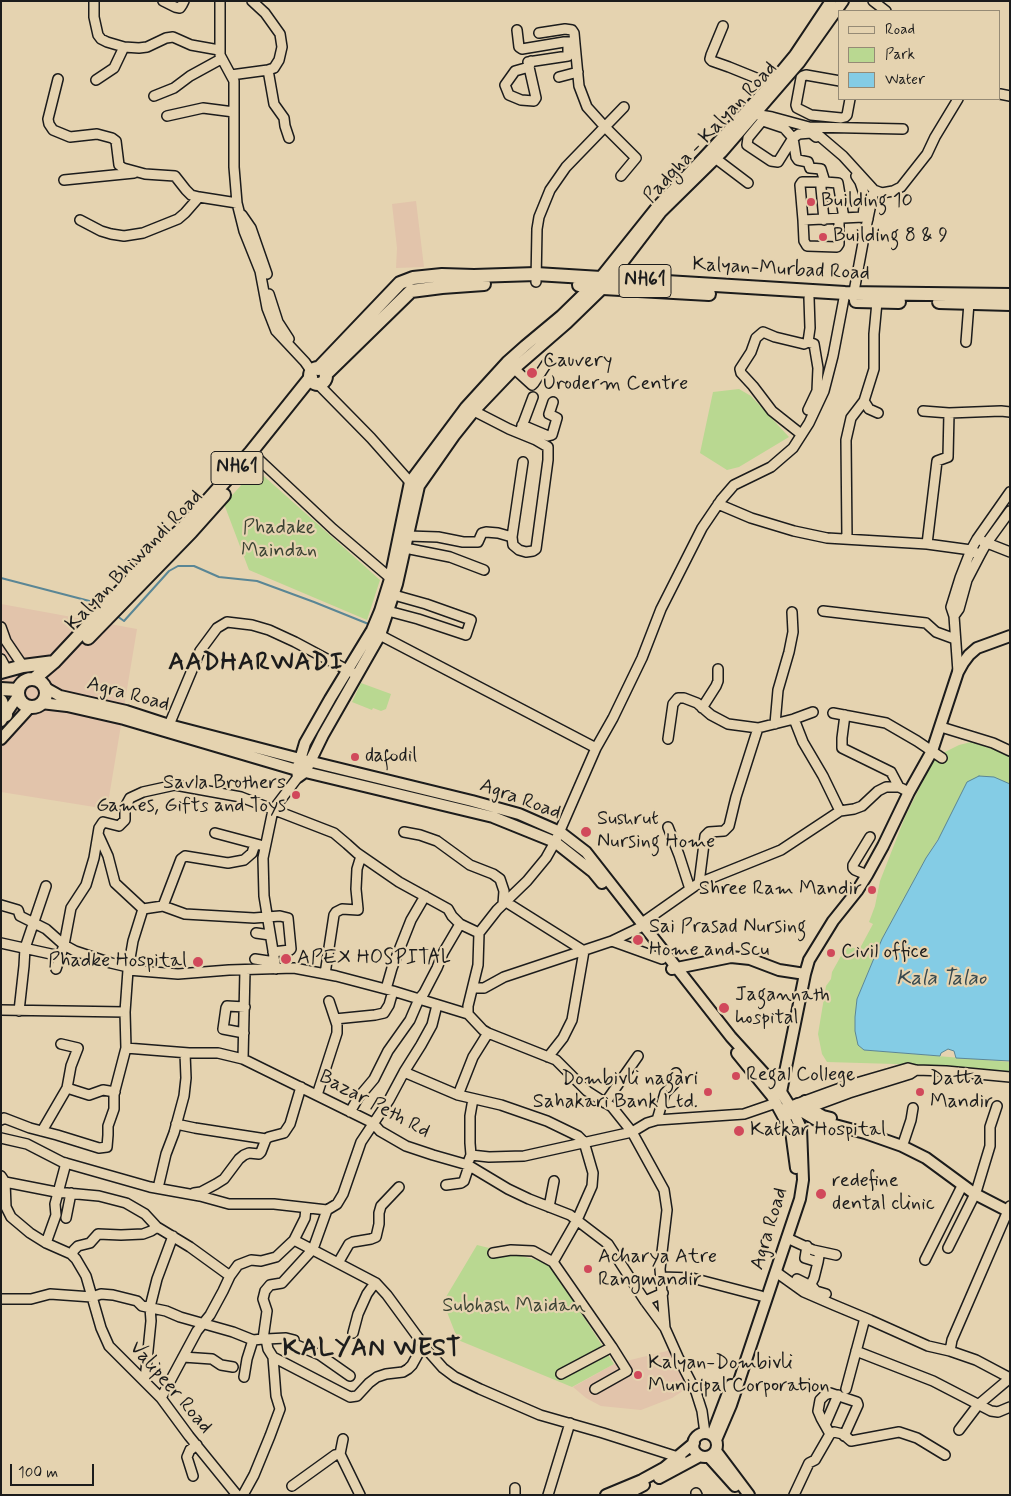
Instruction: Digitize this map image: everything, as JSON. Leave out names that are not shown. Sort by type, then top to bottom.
[{"type":"highway","name":"NH61","points":[[254,457],[315,373],[411,291],[536,278],[743,291],[809,298],[848,297],[877,302],[935,298],[969,303],[1010,304]]},
{"type":"highway","name":"Kalyan-Murbad Road","points":[[743,291],[848,297],[935,298],[1010,294]]},
{"type":"highway","name":"Kalyan Bhiwandi Road","points":[[30,686],[102,618],[157,552],[254,457]]},
{"type":"highway","name":"Kalyan Bhiwandi Road","points":[[113,606],[191,532],[254,457]]},
{"type":"highway","name":"Kalyan Bhiwandi Road","points":[[30,686],[102,618]]},
{"type":"highway","points":[[3,670],[54,662]]},
{"type":"highway","points":[[3,670],[30,686],[45,696],[36,705],[23,704],[30,686]]},
{"type":"highway","points":[[1,689],[30,686]]},
{"type":"highway","points":[[1,701],[4,718]]},
{"type":"main road","points":[[376,633],[380,611],[393,582],[414,484],[470,409],[511,366],[525,346],[564,319],[601,283],[659,210],[753,117],[771,84],[798,58],[831,1]]},
{"type":"main road","name":"Padgha - Kalyan Road","points":[[753,117],[843,1]]},
{"type":"main road","points":[[401,547],[408,536],[414,484]]},
{"type":"main road","points":[[300,773],[305,761],[318,743],[339,705],[353,672],[388,611],[394,595],[393,582]]},
{"type":"main road","points":[[781,1092],[804,974],[810,960],[837,914],[867,876],[883,846],[904,789],[932,751],[958,672],[977,648],[1010,636]]},
{"type":"main road","points":[[971,654],[1010,640]]},
{"type":"main road","points":[[305,761],[305,743],[330,699],[353,672]]},
{"type":"main road","points":[[4,718],[30,686]]},
{"type":"main road","name":"Agra Road","points":[[30,686],[60,696],[126,711],[169,725],[305,761],[518,814],[558,837],[593,872],[640,926],[772,1096],[793,1108]]},
{"type":"main road","points":[[330,699],[339,705]]},
{"type":"main road","points":[[1,739],[36,705]]},
{"type":"main road","name":"Agra Road","points":[[36,705],[68,706],[124,718],[300,773],[493,817],[558,837]]},
{"type":"main road","name":"Agra Road","points":[[640,926],[662,959],[673,969],[781,1092],[793,1108],[801,1128],[803,1180],[800,1199],[726,1419],[711,1436]]},
{"type":"main road","points":[[673,969],[730,957],[750,959],[779,970],[804,974]]},
{"type":"main road","points":[[793,1108],[904,1141],[930,1155],[976,1191]]},
{"type":"main road","points":[[793,1108],[816,1120],[865,1133],[902,1146],[926,1158],[962,1186],[1009,1208]]},
{"type":"main road","name":"Agra Road","points":[[711,1436],[738,1367],[791,1206],[796,1184],[796,1162],[791,1131],[793,1108]]},
{"type":"main road","points":[[609,1494],[666,1470],[709,1455],[718,1445],[711,1436],[696,1437],[694,1450],[709,1455],[749,1495]]},
{"type":"main road","points":[[625,1495],[666,1470],[677,1457],[694,1443]]},
{"type":"main road","points":[[709,1455],[742,1495]]},
{"type":"street","points":[[94,1],[94,17],[98,35],[107,42],[124,48],[139,48],[147,47],[166,38],[173,37],[220,54]]},
{"type":"street","points":[[163,1],[180,8],[184,1]]},
{"type":"street","points":[[220,1],[220,54],[234,81],[234,167],[239,207],[263,270],[276,331],[315,373],[330,396],[414,484]]},
{"type":"street","points":[[231,75],[268,70],[274,68],[279,60],[282,40],[280,34],[265,13],[252,1]]},
{"type":"street","points":[[874,1],[885,10]]},
{"type":"street","points":[[723,26],[710,59],[771,84]]},
{"type":"street","points":[[539,33],[565,28],[572,30],[574,33],[572,43],[573,57],[578,72],[579,86],[587,107],[636,158],[621,176]]},
{"type":"street","points":[[517,30],[519,47],[522,49],[572,43]]},
{"type":"street","points":[[96,80],[114,68],[124,48]]},
{"type":"street","points":[[154,96],[174,88],[220,54]]},
{"type":"street","points":[[516,64],[530,64],[573,57]]},
{"type":"street","points":[[268,70],[274,104],[284,118],[289,138]]},
{"type":"street","points":[[559,76],[578,72]]},
{"type":"street","points":[[838,81],[803,76],[801,78],[797,108],[811,115],[841,118],[847,115],[850,100]]},
{"type":"street","points":[[58,79],[48,119],[53,130],[70,137],[98,134],[112,138],[116,141],[119,165],[137,173]]},
{"type":"street","points":[[809,127],[843,156],[874,190],[882,193],[894,192],[901,187],[927,154],[957,100]]},
{"type":"street","points":[[536,278],[537,229],[539,217],[550,190],[566,167],[624,107]]},
{"type":"street","points":[[167,116],[203,108],[234,112]]},
{"type":"street","points":[[809,127],[811,115]]},
{"type":"street","points":[[753,117],[772,118],[809,127],[903,129]]},
{"type":"street","points":[[753,117],[784,128],[793,138],[798,160],[808,162],[810,168],[821,169],[824,220]]},
{"type":"street","points":[[753,117],[746,142],[747,145],[771,161],[778,162],[793,138],[799,134],[811,133],[856,177],[860,182],[865,197],[865,232],[824,391],[809,423],[798,431]]},
{"type":"street","points":[[712,156],[748,183]]},
{"type":"street","points":[[64,180],[137,173],[175,176],[192,195],[239,207]]},
{"type":"street","points":[[802,182],[838,183],[841,218],[839,244],[837,247],[807,246],[804,241],[800,185],[802,182]]},
{"type":"street","points":[[866,218],[874,190]]},
{"type":"street","points":[[80,220],[100,231],[111,234],[124,236],[143,233],[178,219],[200,197]]},
{"type":"street","points":[[804,220],[866,218]]},
{"type":"street","points":[[808,342],[810,328],[809,298]]},
{"type":"street","points":[[847,539],[846,440],[851,418],[864,401],[874,369],[874,334],[877,302]]},
{"type":"street","points":[[966,342],[969,303]]},
{"type":"street","points":[[468,1014],[468,1006],[478,965],[478,933],[546,858],[558,837],[596,748],[614,718],[642,658],[661,609],[702,528],[734,485],[771,467],[793,448],[798,431],[817,391],[818,368],[815,345],[808,342],[804,344],[775,337],[763,332],[756,338],[751,352],[741,367],[742,373],[772,411],[798,431]]},
{"type":"street","points":[[511,366],[532,385],[547,363]]},
{"type":"street","points":[[521,429],[533,397]]},
{"type":"street","points":[[864,401],[869,409],[878,413]]},
{"type":"street","points":[[522,462],[512,537],[513,546],[526,552],[536,549],[548,460],[548,447],[550,436],[557,421],[555,417],[549,414],[553,402]]},
{"type":"street","points":[[470,409],[509,430],[521,429],[550,436]]},
{"type":"street","points":[[923,412],[1010,412]]},
{"type":"street","points":[[928,544],[937,461],[948,457],[949,412]]},
{"type":"street","points":[[521,429],[548,447]]},
{"type":"street","points":[[254,457],[393,582]]},
{"type":"street","points":[[958,672],[954,616],[959,609],[959,597],[963,579],[976,552],[977,539],[1010,492]]},
{"type":"street","points":[[718,504],[751,518],[794,531],[827,538],[928,544],[976,552],[986,544],[1010,511]]},
{"type":"street","points":[[408,536],[438,536],[463,542],[478,542],[482,533],[486,532],[498,532],[512,537]]},
{"type":"street","points":[[977,539],[1010,552]]},
{"type":"street","points":[[401,547],[450,557],[484,570]]},
{"type":"street","points":[[388,611],[466,635],[472,620],[394,595]]},
{"type":"street","points":[[823,611],[926,623],[936,632],[955,639]]},
{"type":"street","points":[[775,724],[778,690],[793,632],[792,612]]},
{"type":"street","points":[[169,725],[200,651],[218,628],[227,622],[252,625],[269,630],[353,672]]},
{"type":"street","points":[[1,627],[6,641],[5,648],[23,666]]},
{"type":"street","points":[[376,633],[596,748]]},
{"type":"street","points":[[956,650],[971,654]]},
{"type":"street","points":[[702,708],[716,686],[718,669]]},
{"type":"street","points":[[668,739],[673,704],[678,698],[684,698],[697,703],[728,724],[758,728],[794,720],[813,712]]},
{"type":"street","points":[[833,713],[886,723],[942,758]]},
{"type":"street","points":[[845,715],[842,748],[891,772],[904,789]]},
{"type":"street","points":[[794,720],[803,742],[823,776],[840,811]]},
{"type":"street","points":[[941,727],[993,743],[1010,751]]},
{"type":"street","points":[[699,883],[704,836],[709,832],[724,831],[729,826],[736,797],[758,728]]},
{"type":"street","points":[[276,965],[264,896],[263,858],[273,810],[300,773]]},
{"type":"street","points":[[56,969],[64,944],[71,908],[86,885],[94,858],[99,828],[103,822],[119,826],[125,820],[125,807],[130,798],[143,792],[176,785],[241,797],[334,833],[361,856],[399,882],[448,909],[460,924],[478,933]]},
{"type":"street","points":[[473,988],[484,988],[504,977],[612,941],[640,926],[699,883],[782,850],[840,811],[862,806],[878,791],[886,787],[904,789]]},
{"type":"street","points":[[668,827],[690,889]]},
{"type":"street","points":[[404,832],[437,841],[470,866],[493,874],[500,879],[504,891],[504,903]]},
{"type":"street","points":[[98,833],[116,882],[143,909]]},
{"type":"street","points":[[215,833],[265,847]]},
{"type":"street","points":[[867,876],[853,868],[870,837]]},
{"type":"street","points":[[163,906],[181,859],[185,856],[228,863],[244,860],[252,853],[255,844]]},
{"type":"street","points":[[325,974],[334,915],[342,909],[358,909],[357,869],[361,856]]},
{"type":"street","points":[[19,1011],[25,948],[46,886]]},
{"type":"street","points":[[335,1019],[384,1013],[389,1005],[392,968],[411,920],[425,896]]},
{"type":"street","points":[[504,903],[584,951]]},
{"type":"street","points":[[1,905],[18,910],[20,916],[46,929],[75,951],[128,969],[178,974],[245,970],[276,965]]},
{"type":"street","points":[[143,909],[163,906],[185,914],[267,918],[280,916],[289,919],[291,949],[273,952]]},
{"type":"street","points":[[1,1120],[4,1118],[99,1148],[107,1147],[108,1126],[114,1109],[115,1092],[126,1048],[125,1012],[128,969],[133,940],[143,909]]},
{"type":"street","points":[[350,1112],[358,1098],[374,1079],[388,1051],[410,1020],[419,999],[424,993],[443,953],[460,924]]},
{"type":"street","points":[[256,933],[270,935]]},
{"type":"street","points":[[612,941],[662,959]]},
{"type":"street","points":[[1,943],[60,956]]},
{"type":"street","points":[[548,1057],[564,1038],[572,1020],[584,951]]},
{"type":"street","points":[[255,959],[390,990],[468,1014],[488,1033],[556,1060],[587,1091],[612,1107],[632,1132],[664,1190],[668,1210],[660,1268],[665,1328],[696,1392],[711,1436]]},
{"type":"street","points":[[243,1059],[245,970]]},
{"type":"street","points":[[317,1095],[337,1033],[337,1025],[330,1001]]},
{"type":"street","points":[[1,1138],[27,1144],[66,1163],[158,1188],[200,1196],[228,1204],[274,1204],[327,1210],[337,1204],[343,1194],[361,1142],[389,1100],[432,1025],[437,1005]]},
{"type":"street","points":[[244,1033],[223,1028],[227,1006],[245,1008]]},
{"type":"street","points":[[1,1010],[125,1012]]},
{"type":"street","points":[[458,1095],[473,1058],[488,1033]]},
{"type":"street","points":[[42,1131],[67,1088],[70,1066],[78,1048],[61,1044]]},
{"type":"street","name":"Bazar Peth Rd","points":[[126,1048],[218,1054],[243,1059],[373,1123],[380,1131],[406,1146],[468,1166],[508,1189],[570,1215],[608,1244],[645,1302],[665,1328]]},
{"type":"street","points":[[158,1188],[166,1154],[184,1096],[186,1078],[184,1053]]},
{"type":"street","points":[[605,1103],[638,1056]]},
{"type":"street","points":[[471,1156],[524,1156],[632,1132],[647,1123],[657,1120],[744,1114],[793,1108],[908,1068],[1010,1077]]},
{"type":"street","points":[[404,1072],[458,1095],[501,1105],[547,1121],[578,1136],[584,1142],[593,1172],[592,1186],[577,1220],[553,1262]]},
{"type":"street","points":[[657,1120],[665,1094],[674,1084],[676,1073]]},
{"type":"street","points":[[176,1124],[266,1139],[284,1133],[290,1124],[301,1087]]},
{"type":"street","points":[[67,1088],[89,1095],[103,1090],[115,1092]]},
{"type":"street","points":[[446,1185],[462,1183],[464,1181],[471,1156],[470,1128],[473,1098]]},
{"type":"street","points":[[948,1248],[976,1191],[990,1146],[990,1127],[997,1106]]},
{"type":"street","points":[[904,1141],[913,1108]]},
{"type":"street","points":[[184,1193],[201,1192],[216,1184],[224,1178],[244,1155],[249,1153],[259,1154],[266,1139]]},
{"type":"street","points":[[46,1243],[56,1216],[55,1204],[66,1163]]},
{"type":"street","points":[[157,1227],[143,1234],[98,1234],[90,1243],[78,1246],[72,1255],[46,1243],[30,1233],[11,1217],[6,1207],[3,1179],[58,1192],[99,1196],[126,1203],[145,1214],[157,1227],[190,1247],[230,1276]]},
{"type":"street","points":[[549,1207],[554,1181]]},
{"type":"street","points":[[925,1260],[962,1186]]},
{"type":"street","points":[[338,1263],[349,1244],[376,1237],[381,1206],[399,1187]]},
{"type":"street","points":[[66,1218],[71,1193]]},
{"type":"street","points":[[161,1398],[197,1331],[210,1315],[230,1276],[238,1265],[250,1260],[261,1261],[276,1257],[294,1240],[305,1218],[306,1208]]},
{"type":"street","points":[[950,1351],[952,1340],[1009,1208]]},
{"type":"street","points":[[244,1377],[246,1359],[260,1340],[267,1311],[263,1299],[265,1291],[270,1285],[282,1283],[313,1249],[327,1210]]},
{"type":"street","points":[[144,1380],[151,1321],[150,1308],[157,1279],[173,1236]]},
{"type":"street","points":[[787,1238],[836,1255]]},
{"type":"street","points":[[294,1240],[376,1283],[387,1295],[423,1345],[437,1361],[455,1376],[540,1415],[690,1462]]},
{"type":"street","points":[[807,1246],[805,1258],[818,1262]]},
{"type":"street","points":[[493,1253],[511,1250],[533,1251],[553,1262],[627,1371],[594,1389]]},
{"type":"street","points":[[811,1284],[820,1251]]},
{"type":"street","name":"Valipeer Road","points":[[72,1255],[86,1276],[101,1328],[109,1346],[161,1398],[237,1495]]},
{"type":"street","points":[[776,1272],[804,1292],[928,1346],[976,1360],[1010,1378],[985,1408],[959,1430]]},
{"type":"street","points":[[661,1277],[692,1278],[761,1296]]},
{"type":"street","points":[[797,1279],[809,1285],[811,1284],[816,1291],[826,1294]]},
{"type":"street","points":[[353,1333],[358,1314],[367,1294],[376,1283]]},
{"type":"street","points":[[645,1302],[663,1293]]},
{"type":"street","points":[[1,1299],[31,1299],[50,1294],[113,1295],[137,1301],[142,1306],[166,1311],[180,1317],[260,1340],[286,1338],[294,1340],[294,1344],[320,1355],[350,1376]]},
{"type":"street","points":[[846,1389],[865,1318]]},
{"type":"street","points":[[243,1495],[257,1467],[280,1410],[276,1396],[273,1357],[260,1340]]},
{"type":"street","points":[[273,1357],[350,1397],[357,1396],[377,1377],[403,1372],[408,1369],[412,1366],[423,1345]]},
{"type":"street","points":[[561,1374],[612,1347]]},
{"type":"street","points":[[856,1351],[933,1381],[985,1408],[998,1412],[1010,1407]]},
{"type":"street","points":[[183,1357],[212,1359],[221,1365],[232,1367]]},
{"type":"street","points":[[830,1434],[818,1411],[820,1400],[824,1395],[830,1393],[857,1402],[858,1405],[844,1436]]},
{"type":"street","points":[[825,1425],[838,1395]]},
{"type":"street","points":[[548,1495],[570,1423]]},
{"type":"street","points":[[794,1495],[809,1463],[815,1460],[832,1432],[837,1432],[851,1441],[899,1432],[917,1438],[945,1455]]},
{"type":"street","points":[[343,1439],[340,1454],[360,1495]]},
{"type":"street","points":[[194,1476],[187,1457],[190,1450],[197,1445]]},
{"type":"street","points":[[292,1486],[335,1455],[340,1454]]},
{"type":"shaded area","points":[[416,201],[424,267],[396,268],[397,248],[392,204]]},
{"type":"shaded area","points":[[1,604],[137,629],[107,809],[1,792]]},
{"type":"shaded area","name":"Kalyan-Dombivli Municipal Corporation","points":[[671,1350],[689,1387],[672,1398],[641,1410],[601,1406],[586,1398],[573,1387],[614,1364]]},
{"type":"green space","points":[[739,389],[751,396],[789,437],[739,467],[727,470],[700,453],[713,392]]},
{"type":"green space","name":"Phadake Maindan","points":[[256,469],[380,580],[367,620],[249,570],[224,504]]},
{"type":"green space","points":[[361,683],[391,694],[386,709],[381,711],[373,708],[372,710],[352,702]]},
{"type":"green space","points":[[971,742],[1010,755],[1010,784],[938,839],[882,939],[857,999],[855,1026],[858,1045],[864,1050],[1010,1062],[1010,1072],[895,1064],[827,1062],[822,1054],[818,1034],[826,986],[831,979],[832,972],[847,945],[859,950],[873,924],[869,922],[875,906],[880,881],[905,817],[933,761],[943,753],[959,745]]},
{"type":"green space","name":"Subhash Maidan","points":[[477,1245],[549,1263],[614,1364],[572,1387],[458,1340],[443,1302]]},
{"type":"water","name":"Kala Talao","points":[[979,776],[994,777],[1010,784],[1010,1061],[956,1058],[954,1051],[948,1049],[941,1053],[940,1056],[864,1050],[858,1045],[855,1031],[857,999],[882,939],[926,858],[938,840],[967,782]]},
{"type":"waterway","points":[[117,616],[124,621],[169,571],[178,566],[194,566],[219,577],[257,581],[371,625]]},
{"type":"waterway","points":[[1,578],[101,604]]},
{"type":"place","name":"Building 10","points":[[811,202]]},
{"type":"place","name":"Building 8 & 9","points":[[823,237]]},
{"type":"place","name":"Cauvery Uroderm Centre","points":[[532,373]]},
{"type":"place","name":"dafodil","points":[[355,757]]},
{"type":"place","name":"Savla Brothers Games, Gifts and Toys","points":[[296,795]]},
{"type":"place","name":"Sushrut Nursing Home","points":[[586,832]]},
{"type":"place","name":"Shree Ram Mandir","points":[[872,890]]},
{"type":"place","name":"Sai Prasad Nursing Home and Scu","points":[[638,940]]},
{"type":"place","name":"Civil office","points":[[831,953]]},
{"type":"place","name":"APEX HOSPITAL","points":[[286,959]]},
{"type":"place","name":"Phadke Hospital","points":[[198,962]]},
{"type":"place","name":"Jagannath hospital","points":[[724,1008]]},
{"type":"place","name":"Regal College","points":[[736,1076]]},
{"type":"place","name":"Dombivli nagari Sahakari Bank Ltd.","points":[[708,1092]]},
{"type":"place","name":"Datta Mandir","points":[[920,1092]]},
{"type":"place","name":"Katkar Hospital","points":[[739,1131]]},
{"type":"place","name":"redefine dental clinic","points":[[821,1194]]},
{"type":"place","name":"Acharya Atre Rangmandir","points":[[588,1269]]},
{"type":"place","name":"Kalyan-Dombivli Municipal Corporation","points":[[638,1375]]},
{"type":"district","name":"AADHARWADI","points":[[256,664]]},
{"type":"district","name":"KALYAN WEST","points":[[372,1350]]}]
